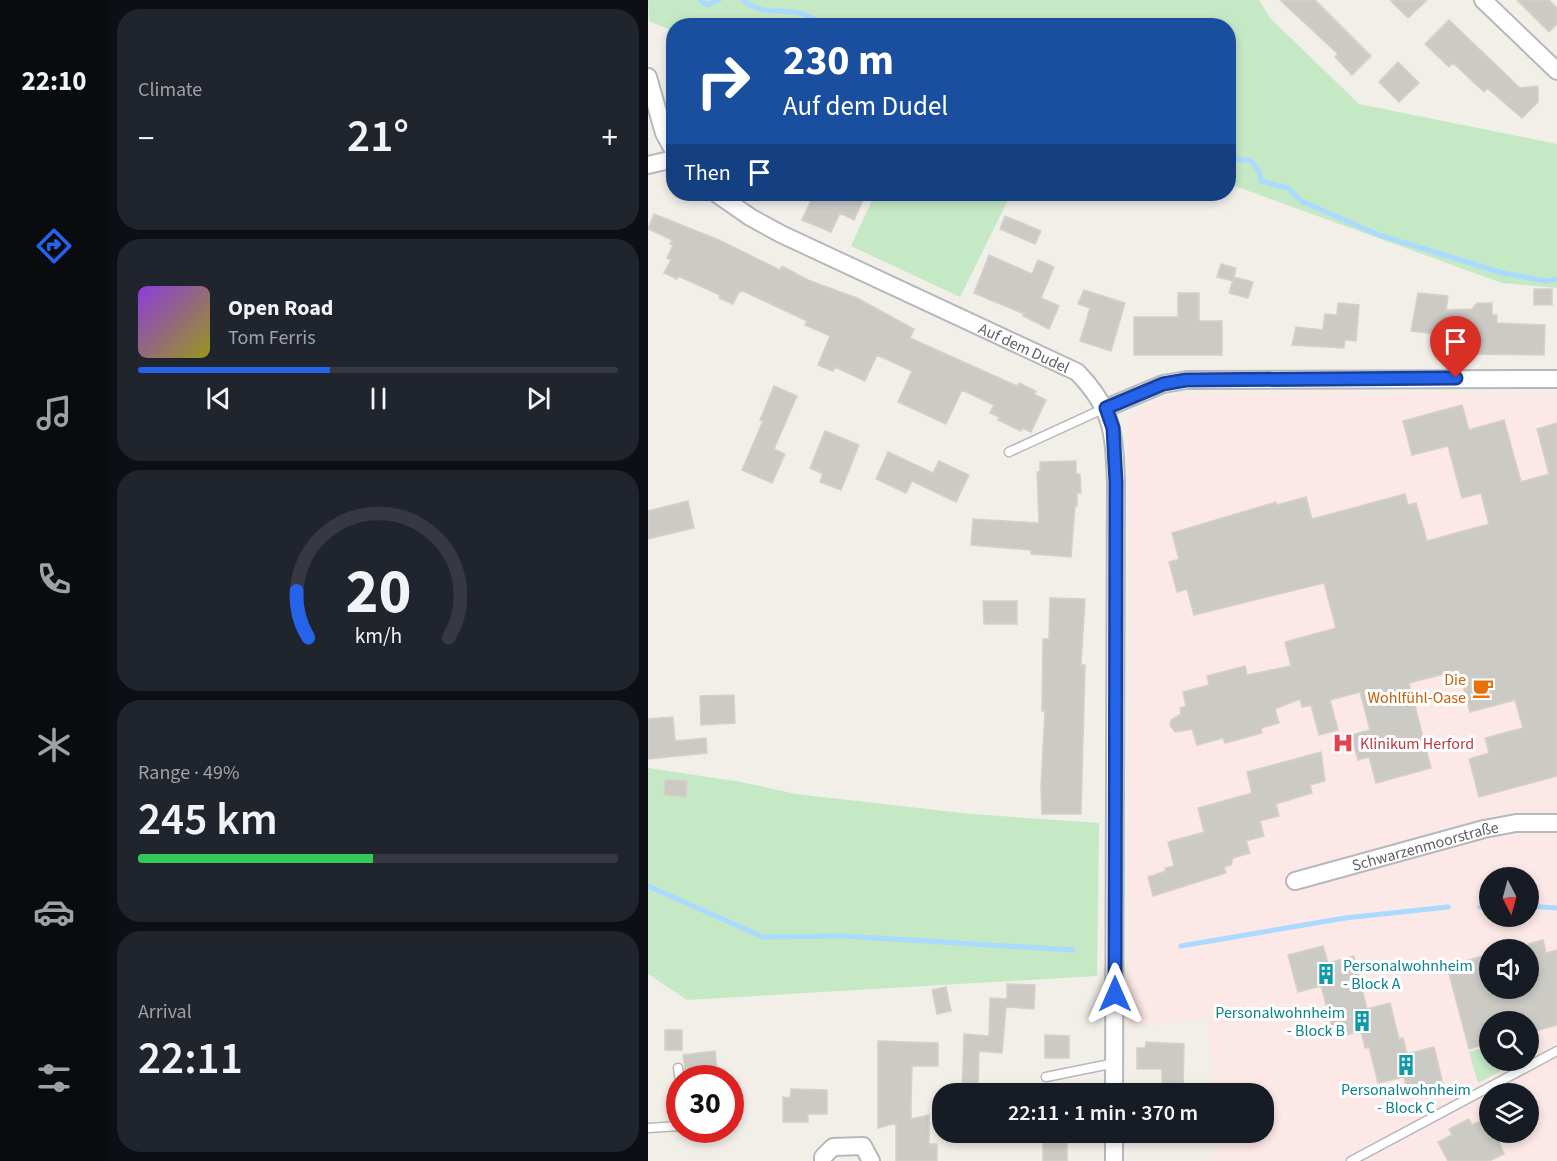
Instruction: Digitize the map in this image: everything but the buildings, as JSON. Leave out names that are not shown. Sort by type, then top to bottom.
[{"type":"street","points":[[1483,0],[1557,71]]},
{"type":"street","points":[[648,77],[666,137]]},
{"type":"street","points":[[648,165],[666,161]]},
{"type":"street","name":"Auf dem Dudel","points":[[727,201],[750,217],[782,234],[1077,372],[1106,408]]},
{"type":"street","points":[[1114,1083],[1116,482],[1113,428],[1106,408],[1163,384],[1186,380],[1557,379]]},
{"type":"street","name":"Schwarzenmoorstraße","points":[[1295,881],[1484,829],[1516,823],[1557,823]]},
{"type":"street","points":[[1114,1143],[1114,1161]]},
{"type":"street","points":[[823,1161],[823,1157],[833,1147],[863,1146],[871,1161]]},
{"type":"lane","points":[[1009,452],[1106,408]]},
{"type":"lane","points":[[1351,1161],[1557,1051]]},
{"type":"lane","points":[[1046,1077],[1114,1064]]},
{"type":"lane","points":[[648,1128],[666,1127]]},
{"type":"shaded area","name":"Klinikum Herford","points":[[1183,394],[1557,394],[1557,1161],[1205,1161],[1218,1154],[1217,1143],[1274,1143],[1274,1083],[1213,1083],[1208,1019],[1128,1027],[1129,416],[1151,404]]},
{"type":"green space","points":[[648,0],[1259,0],[1271,19],[1359,104],[1557,144],[1557,288],[1502,283],[1236,187],[1236,18],[666,18],[666,28],[649,21]]},
{"type":"green space","points":[[872,201],[1008,201],[960,297],[851,246]]},
{"type":"green space","points":[[648,768],[741,782],[796,794],[971,814],[1099,823],[1097,976],[687,1000],[648,974]]},
{"type":"green space","points":[[1479,1049],[1479,1071],[1501,1071],[1478,1083],[1469,1052]]},
{"type":"waterway","points":[[700,0],[707,5],[719,0]]},
{"type":"waterway","points":[[743,0],[763,10],[795,12],[812,18]]},
{"type":"waterway","points":[[1236,158],[1250,160],[1259,171],[1261,181],[1288,188],[1301,201],[1379,235],[1503,273],[1546,281],[1557,279]]},
{"type":"waterway","points":[[648,886],[763,937],[844,936],[1073,950]]},
{"type":"waterway","points":[[1181,946],[1345,918],[1448,907]]},
{"type":"waterway","points":[[1539,907],[1557,908]]},
{"type":"place","name":"Die Wohlfühl-Oase","points":[[1483,688]]},
{"type":"place","name":"Klinikum Herford","points":[[1343,743]]},
{"type":"place","name":"Personalwohnheim - Block A","points":[[1326,974]]},
{"type":"place","name":"Personalwohnheim - Block B","points":[[1362,1021]]},
{"type":"place","name":"Personalwohnheim - Block C","points":[[1406,1065]]},
{"type":"route","points":[[1115,994],[1116,482],[1113,428],[1106,408],[1163,384],[1186,380],[1456,378]]}]
